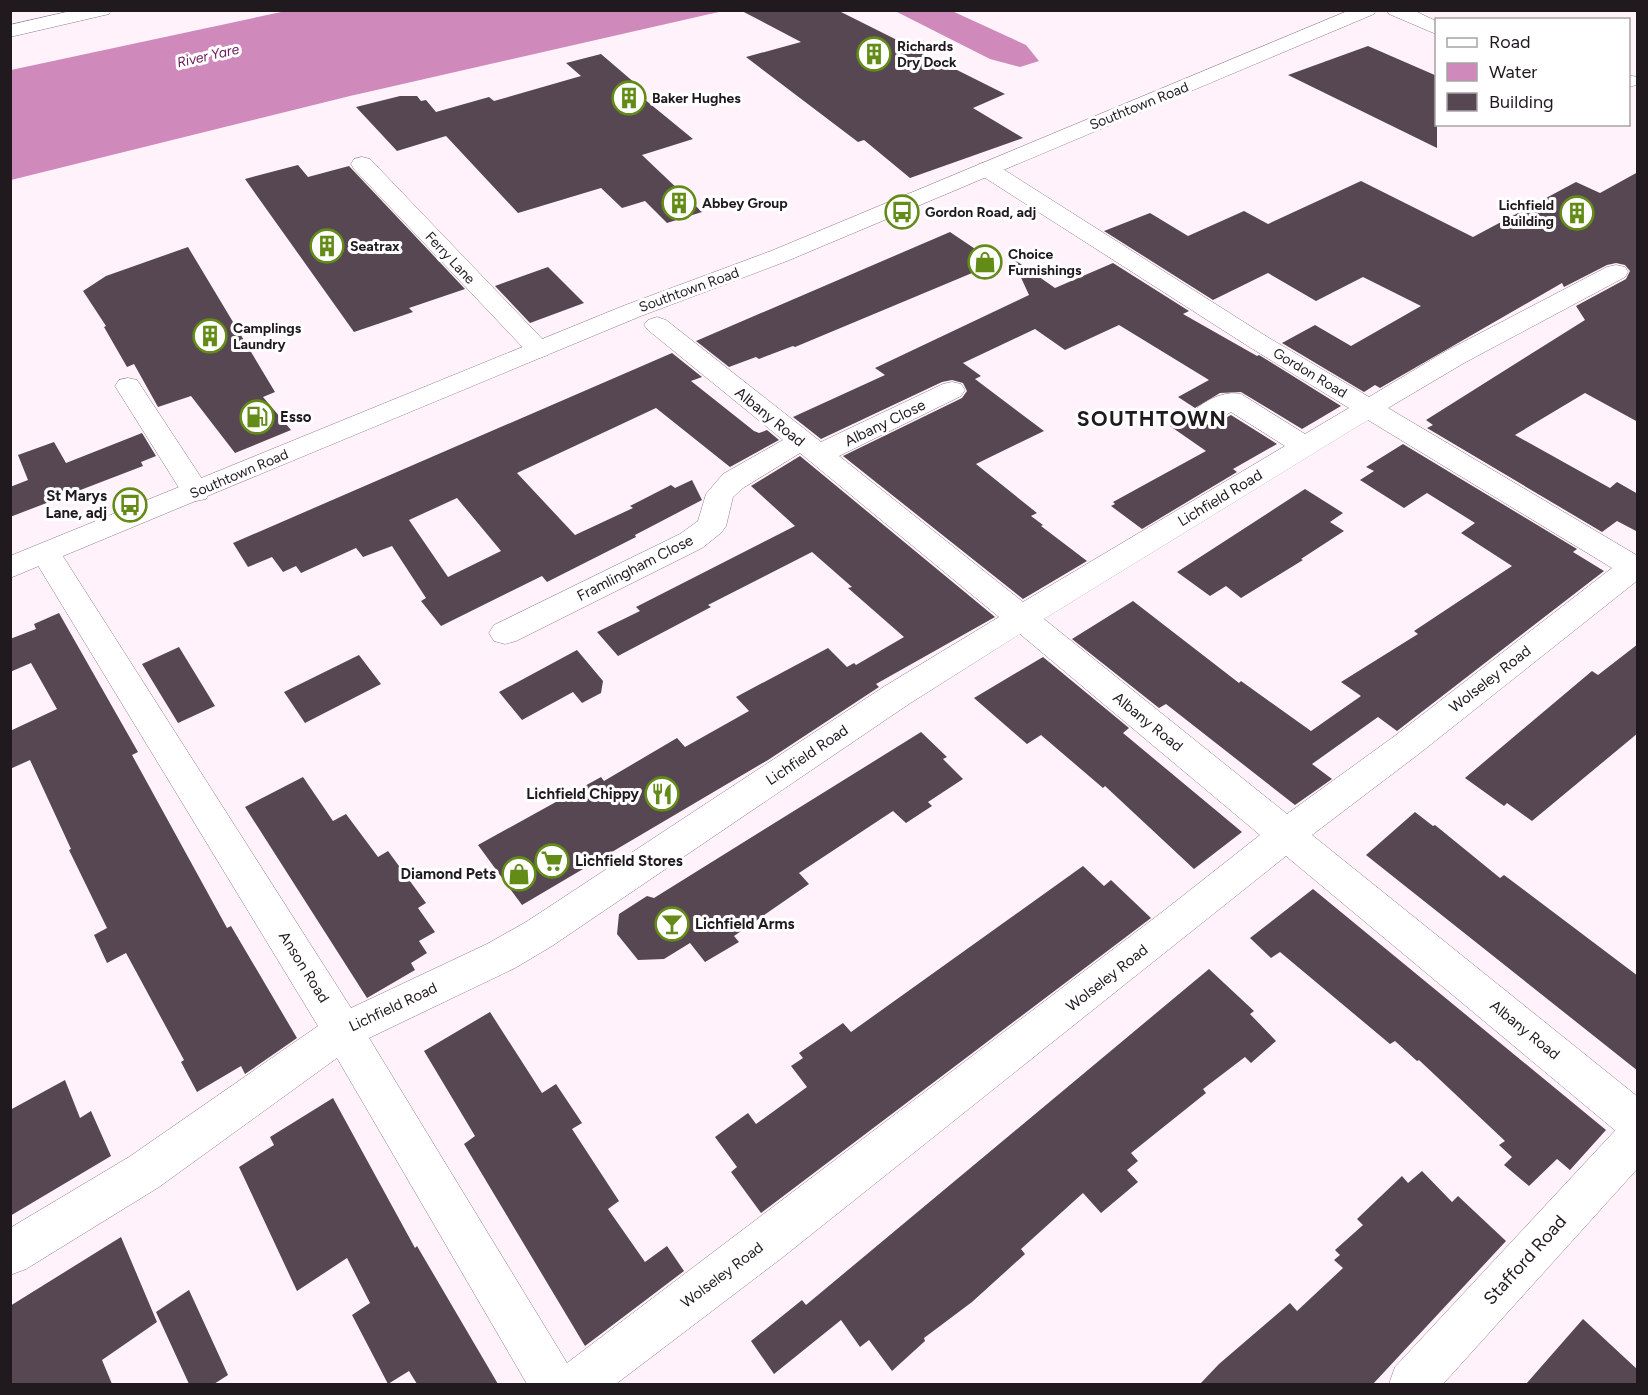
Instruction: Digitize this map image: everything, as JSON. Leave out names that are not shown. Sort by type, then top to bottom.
[{"type":"street","points":[[10,31],[102,10]]},
{"type":"street","name":"Southtown Road","points":[[10,568],[633,311],[749,268],[1367,10]]},
{"type":"street","points":[[1396,10],[1435,27]]},
{"type":"street","name":"Ferry Lane","points":[[362,164],[539,350]]},
{"type":"street","name":"Gordon Road","points":[[987,169],[1367,409],[1635,568]]},
{"type":"street","name":"Lichfield Road","points":[[10,1253],[144,1172],[343,1031],[501,956],[539,934],[897,695],[1020,619],[1455,357],[1616,272]]},
{"type":"street","name":"Albany Road","points":[[657,325],[914,530],[1638,1123]]},
{"type":"street","points":[[128,386],[196,492]]},
{"type":"street","name":"Albany Close","points":[[809,448],[952,390]]},
{"type":"street","points":[[1205,415],[1232,400],[1306,447]]},
{"type":"street","name":"Framlingham Close","points":[[506,633],[691,541],[711,526],[720,494],[733,481],[809,448]]},
{"type":"street","name":"Anson Road","points":[[46,554],[343,1031],[553,1384]]},
{"type":"street","name":"Wolseley Road","points":[[578,1384],[767,1241],[1146,947],[1287,834],[1408,744],[1635,568]]},
{"type":"street","name":"Stafford Road","points":[[1412,1384],[1638,1136]]},
{"type":"water","name":"River Yare","points":[[286,11],[723,11],[350,96],[11,180],[11,70]]},
{"type":"water","points":[[895,11],[952,11],[1026,45],[1039,61],[1020,67],[990,59]]},
{"type":"building","points":[[740,10],[837,10],[1005,94],[973,108],[1023,138],[910,178],[864,140],[858,142],[746,57],[801,42]]},
{"type":"building","points":[[1368,46],[1435,75],[1437,148],[1288,75]]},
{"type":"building","points":[[601,54],[643,90],[638,94],[693,139],[642,155],[702,212],[667,223],[645,201],[622,208],[601,188],[518,213],[446,136],[397,151],[356,107],[400,96],[417,96],[421,101],[426,100],[436,112],[489,97],[494,101],[581,76],[566,63]]},
{"type":"building","points":[[298,165],[308,177],[349,166],[465,289],[409,308],[413,312],[354,332],[245,179]]},
{"type":"building","points":[[1638,172],[1638,422],[1585,393],[1515,435],[1610,488],[1617,482],[1638,494],[1638,532],[1617,521],[1602,532],[1427,428],[1433,425],[1426,420],[1585,320],[1576,306],[1626,279],[1630,271],[1625,265],[1616,263],[1607,265],[1564,287],[1562,283],[1380,388],[1375,385],[1364,392],[1282,343],[1315,325],[1351,346],[1421,306],[1363,277],[1316,301],[1268,273],[1213,300],[1104,231],[1150,213],[1188,236],[1244,211],[1268,224],[1361,181],[1473,237],[1576,182],[1600,193]]},
{"type":"building","points":[[950,232],[996,263],[795,347],[729,367],[696,341]]},
{"type":"building","points":[[188,247],[275,392],[263,397],[291,430],[235,453],[191,396],[158,407],[134,364],[127,367],[104,327],[106,326],[83,291],[106,276]]},
{"type":"building","points":[[1012,258],[1055,288],[1113,263],[1189,311],[1183,314],[1257,356],[1259,355],[1341,406],[1302,429],[1241,392],[1220,393],[1195,408],[1178,397],[1209,380],[1119,325],[1065,350],[1035,329],[963,363],[981,376],[975,379],[1044,431],[976,464],[1037,513],[1031,516],[1043,525],[1041,526],[1087,561],[1023,599],[843,456],[962,398],[967,391],[963,383],[952,380],[942,382],[821,439],[793,417],[885,375],[875,368],[1029,295]]},
{"type":"building","points":[[548,267],[584,303],[530,323],[495,286]]},
{"type":"building","points":[[672,353],[702,377],[691,381],[754,431],[759,433],[767,430],[779,440],[730,467],[656,408],[517,473],[575,535],[633,508],[630,506],[671,485],[675,488],[692,480],[702,500],[635,535],[636,537],[547,582],[542,576],[441,626],[421,601],[426,598],[392,546],[363,557],[356,548],[301,573],[296,566],[283,572],[272,557],[248,567],[233,543]],"holes":[[[457,498],[501,551],[448,577],[409,520]]]},
{"type":"building","points":[[1231,415],[1277,444],[1233,469],[1237,472],[1142,529],[1111,506],[1115,504],[1113,502],[1206,451],[1170,426],[1189,416],[1195,423],[1205,425],[1216,423]]},
{"type":"building","points":[[142,433],[156,456],[141,462],[143,466],[10,517],[10,487],[28,480],[18,455],[54,442],[66,463]]},
{"type":"building","points":[[1403,444],[1577,549],[1573,552],[1604,571],[1397,731],[1378,717],[1312,764],[1332,779],[1295,805],[1166,704],[1159,708],[1072,639],[1133,601],[1239,683],[1241,681],[1311,731],[1361,696],[1341,682],[1418,634],[1414,631],[1512,566],[1461,533],[1475,523],[1427,493],[1404,508],[1360,480],[1374,471],[1366,467]]},
{"type":"building","points":[[800,456],[995,617],[876,684],[879,687],[768,760],[522,905],[478,845],[601,777],[604,781],[677,738],[685,747],[749,711],[736,697],[828,648],[847,667],[854,663],[856,665],[904,637],[848,588],[852,587],[812,552],[708,605],[711,607],[618,656],[597,632],[640,611],[636,607],[795,526],[751,486]]},
{"type":"building","points":[[1305,489],[1343,513],[1330,522],[1344,531],[1301,559],[1303,560],[1241,598],[1226,586],[1210,596],[1177,572]]},
{"type":"building","points":[[59,613],[138,752],[132,755],[227,928],[231,926],[297,1038],[245,1074],[241,1066],[197,1092],[181,1062],[184,1060],[126,953],[107,963],[94,935],[107,928],[69,850],[71,849],[30,760],[10,769],[10,731],[57,709],[31,663],[10,672],[10,639],[36,629],[34,624]]},
{"type":"building","points":[[1638,644],[1638,733],[1532,821],[1507,803],[1504,806],[1465,778],[1592,671],[1598,675]]},
{"type":"building","points":[[179,647],[215,706],[178,723],[142,664]]},
{"type":"building","points":[[577,650],[603,681],[601,693],[582,703],[573,692],[522,720],[499,692]]},
{"type":"building","points":[[359,655],[381,684],[305,723],[284,692]]},
{"type":"building","points":[[1043,657],[1129,728],[1123,733],[1242,832],[1194,869],[1105,786],[1103,788],[1041,735],[1027,744],[974,698]]},
{"type":"building","points":[[921,732],[947,757],[943,759],[963,779],[928,802],[932,806],[906,823],[893,811],[799,873],[809,884],[734,936],[739,942],[705,962],[690,943],[664,959],[638,960],[617,934],[619,914],[647,896],[654,898]]},
{"type":"building","points":[[303,777],[333,821],[346,814],[378,857],[388,851],[426,903],[418,908],[435,932],[419,941],[427,953],[411,963],[415,970],[367,998],[245,807]]},
{"type":"building","points":[[1415,812],[1433,826],[1435,825],[1500,878],[1504,875],[1638,976],[1638,1071],[1366,855]]},
{"type":"building","points":[[1083,866],[1104,886],[1111,880],[1151,918],[761,1213],[731,1172],[737,1167],[715,1137],[748,1113],[756,1124],[807,1087],[791,1066],[803,1058],[799,1053],[843,1023],[851,1032]]},
{"type":"building","points":[[1313,889],[1606,1130],[1570,1170],[1557,1159],[1529,1186],[1504,1165],[1512,1157],[1499,1145],[1505,1141],[1419,1060],[1417,1061],[1395,1041],[1390,1044],[1280,952],[1271,958],[1250,938]]},
{"type":"building","points":[[1209,969],[1254,1011],[1250,1014],[1276,1041],[1251,1063],[1245,1057],[1203,1089],[1206,1093],[1131,1153],[1138,1161],[1127,1170],[1138,1182],[1101,1213],[1083,1193],[1021,1249],[1025,1254],[972,1302],[924,1338],[925,1341],[892,1371],[869,1340],[860,1347],[841,1320],[774,1374],[751,1341],[802,1300],[806,1305]]},
{"type":"building","points":[[490,1012],[542,1093],[556,1084],[582,1123],[572,1129],[619,1201],[608,1209],[645,1262],[667,1246],[684,1271],[585,1346],[464,1144],[475,1136],[424,1051]]},
{"type":"building","points":[[65,1080],[80,1118],[91,1111],[111,1156],[10,1216],[10,1110]]},
{"type":"building","points":[[333,1098],[415,1248],[417,1246],[498,1384],[417,1384],[409,1371],[388,1384],[352,1315],[370,1303],[347,1258],[297,1291],[239,1167],[274,1145],[270,1137]]},
{"type":"building","points":[[1422,1171],[1452,1202],[1458,1196],[1506,1241],[1373,1384],[1200,1384],[1219,1364],[1290,1303],[1297,1311],[1343,1268],[1334,1260],[1340,1255],[1335,1250],[1363,1225],[1357,1219],[1402,1176],[1408,1183]]},
{"type":"building","points":[[121,1237],[157,1322],[102,1360],[112,1384],[10,1384],[10,1306]]},
{"type":"building","points":[[189,1290],[228,1375],[214,1384],[189,1384],[156,1312]]},
{"type":"building","points":[[1583,1319],[1638,1370],[1638,1384],[1526,1384]]},
{"type":"place","name":"Richards Dry Dock","points":[[874,54]]},
{"type":"place","name":"Baker Hughes","points":[[629,98]]},
{"type":"place","name":"Abbey Group","points":[[679,203]]},
{"type":"place","name":"Gordon Road, adj","points":[[902,212]]},
{"type":"place","name":"Lichfield Building","points":[[1577,213]]},
{"type":"place","name":"Seatrax","points":[[327,246]]},
{"type":"place","name":"Choice Furnishings","points":[[985,262]]},
{"type":"place","name":"Camplings Laundry","points":[[210,336]]},
{"type":"place","name":"Esso","points":[[257,417]]},
{"type":"place","name":"St Marys Lane, adj","points":[[130,505]]},
{"type":"place","name":"Lichfield Chippy","points":[[662,794]]},
{"type":"place","name":"Lichfield Stores","points":[[552,861]]},
{"type":"place","name":"Diamond Pets","points":[[519,874]]},
{"type":"place","name":"Lichfield Arms","points":[[672,924]]},
{"type":"district","name":"SOUTHTOWN","points":[[1152,418]]}]
